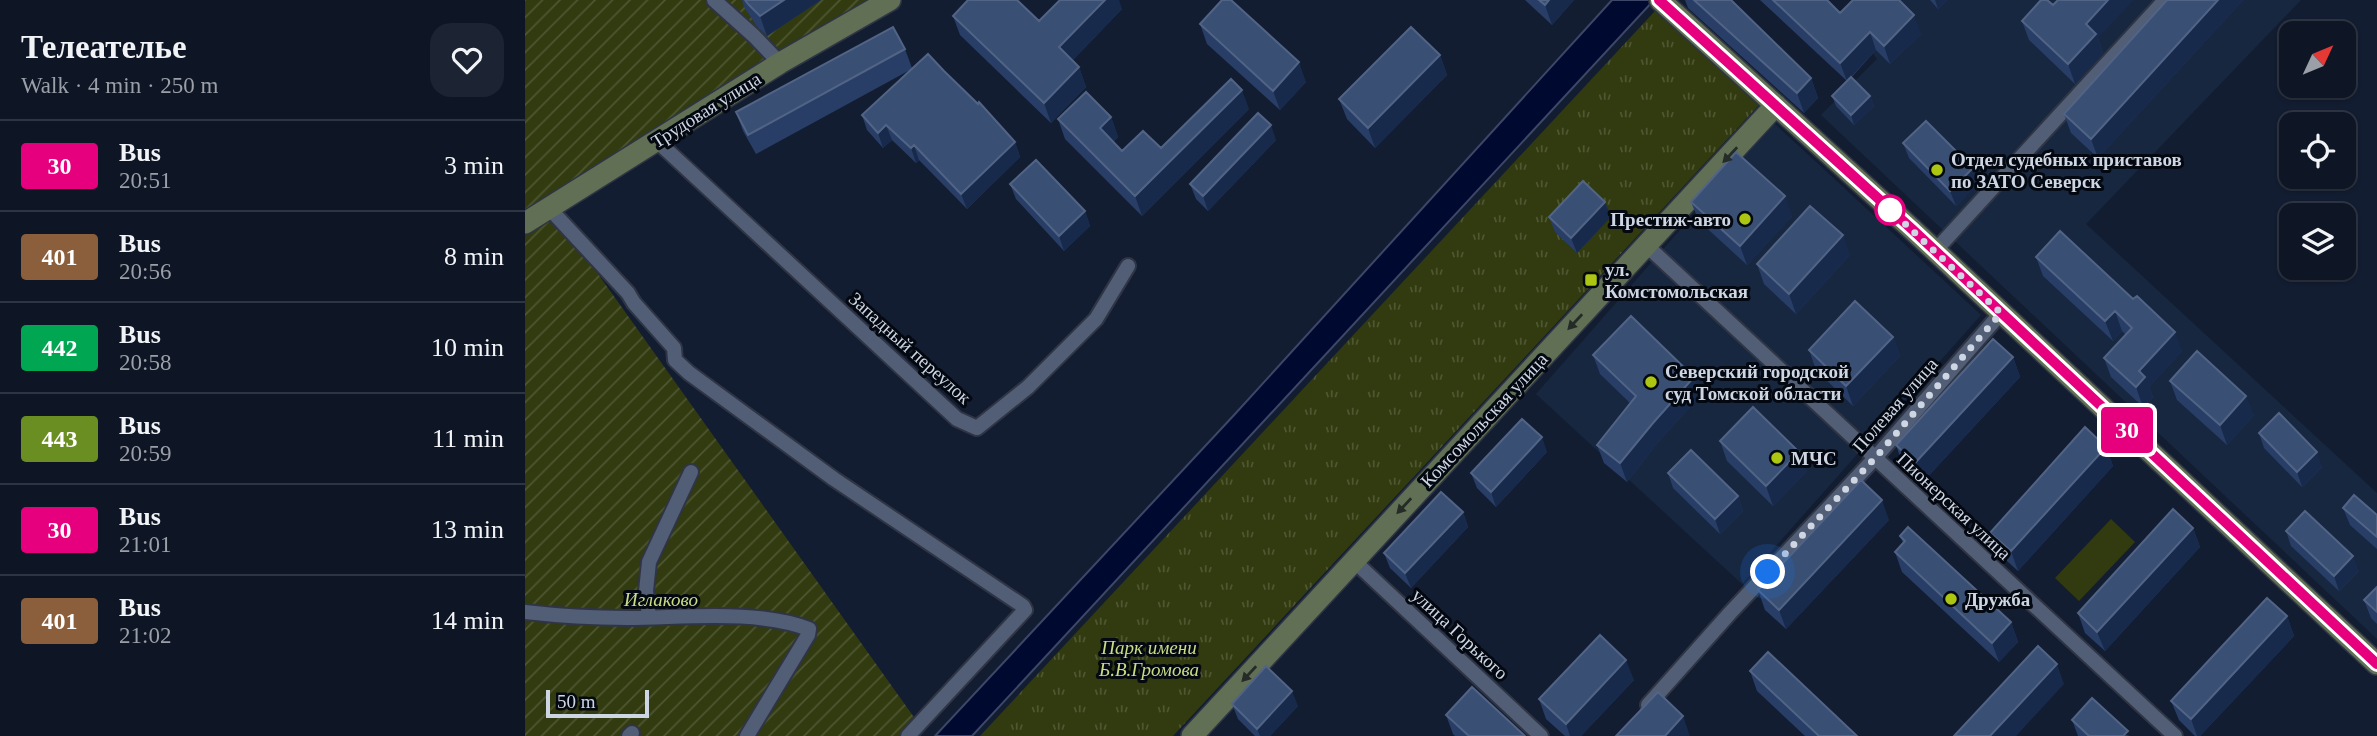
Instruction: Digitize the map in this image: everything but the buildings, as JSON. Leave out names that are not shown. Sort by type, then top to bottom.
[{"type":"main road","name":"Трудовая улица","points":[[525,223],[780,63],[890,0]]},
{"type":"main road","points":[[1662,2],[1935,251],[2377,664]]},
{"type":"main road","name":"Комсомольская улица","points":[[1192,736],[1776,105]]},
{"type":"street","points":[[715,0],[780,63]]},
{"type":"street","points":[[1935,251],[2165,0]]},
{"type":"street","name":"Западный переулок","points":[[657,141],[957,419],[977,428],[1028,387],[1096,319],[1128,266]]},
{"type":"street","points":[[549,208],[628,293],[674,348],[675,360],[689,373],[834,479],[1023,606],[1025,610],[908,736]]},
{"type":"street","name":"Пионерская улица","points":[[1646,245],[2175,736]]},
{"type":"street","name":"Полевая улица","points":[[1636,717],[1875,458],[2001,313]]},
{"type":"street","points":[[649,617],[646,591],[649,562],[691,472]]},
{"type":"street","name":"улица Горького","points":[[1353,561],[1541,736]]},
{"type":"street","points":[[525,612],[586,617],[754,619],[781,621],[809,629],[808,635],[747,736]]},
{"type":"shaded area","points":[[1612,0],[1654,0],[972,736],[935,736],[1235,414]]},
{"type":"shaded area","points":[[1858,0],[2301,0],[2086,224],[2377,493],[2377,639],[1821,115],[1877,59],[1845,13]]},
{"type":"shaded area","points":[[1774,123],[1981,315],[1742,584],[1536,394]]},
{"type":"green space","name":"Иглаково","points":[[525,0],[869,0],[551,208],[916,720],[900,736],[525,736]]},
{"type":"green space","name":"Парк имени Б.В.Громова","points":[[1655,11],[1759,105],[1173,736],[980,736]]},
{"type":"green space","points":[[2111,519],[2135,542],[2079,601],[2055,578]]},
{"type":"bus line","name":"30","points":[[1659,0],[1913,230],[2377,664]]},
{"type":"place","name":"Отдел судебных приставов по ЗАТО Северск","points":[[1937,170]]},
{"type":"place","name":"Престиж-авто","points":[[1745,219]]},
{"type":"place","name":"ул. Комстомольская","points":[[1591,280]]},
{"type":"place","name":"Северский городской суд Томской области","points":[[1651,382]]},
{"type":"place","name":"МЧС","points":[[1777,458]]},
{"type":"place","name":"Дружба","points":[[1951,599]]},
{"type":"route","points":[[1768,572],[1875,458],[2001,313],[1887,207],[1890,210]]}]
